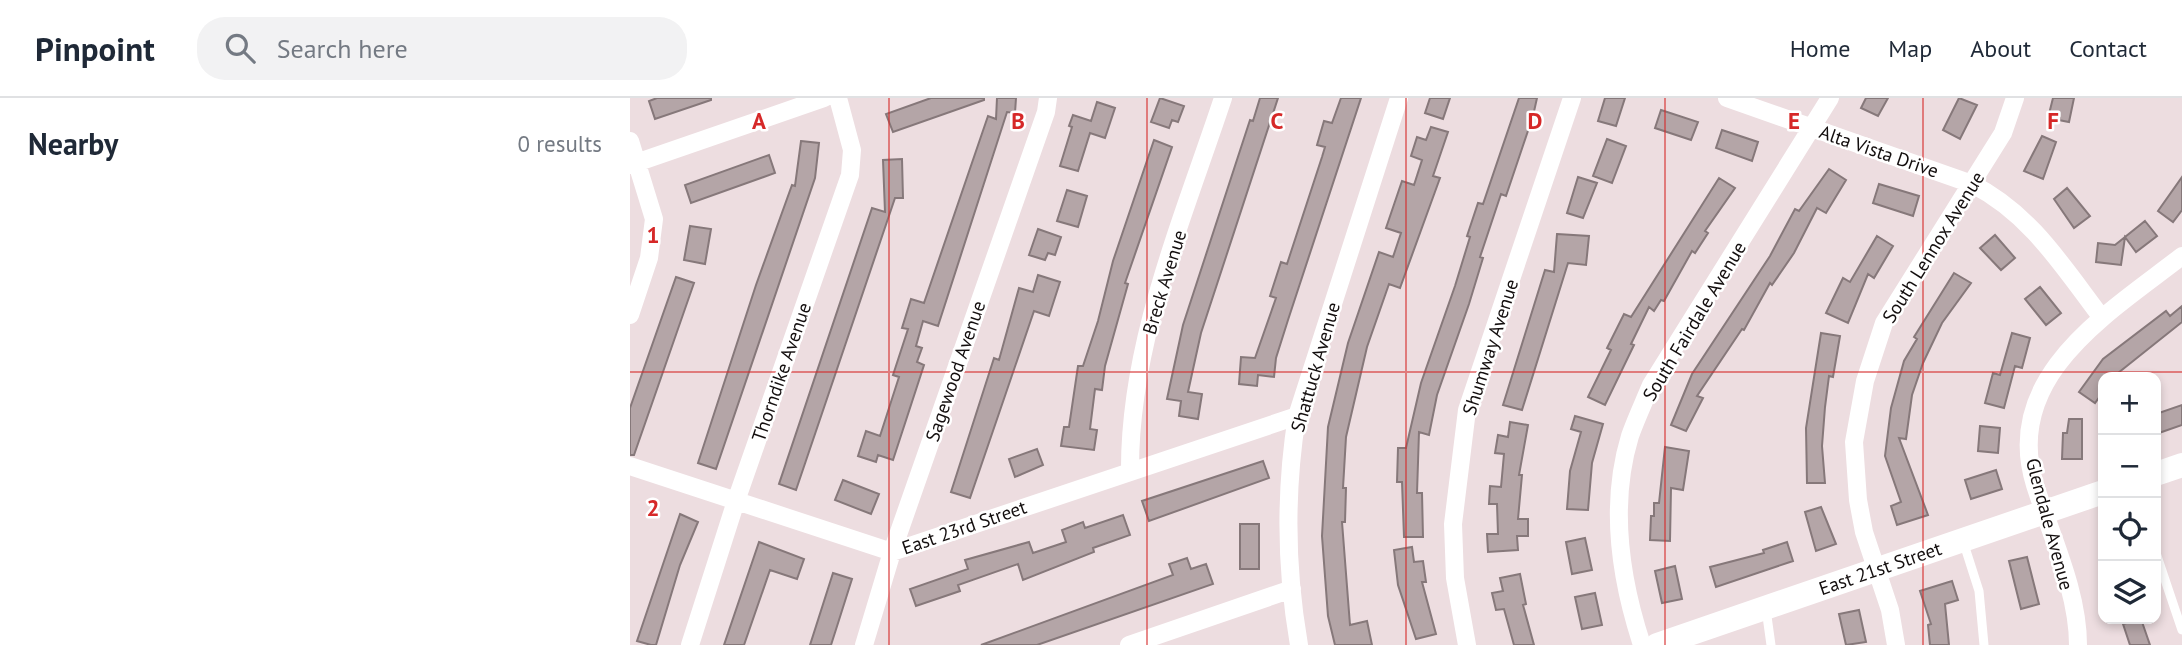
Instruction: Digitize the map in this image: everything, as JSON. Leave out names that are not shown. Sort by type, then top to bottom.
[{"type":"street","points":[[634,164],[824,98]]},
{"type":"street","name":"Thorndike Avenue","points":[[690,645],[736,501],[850,175],[852,149],[838,98]]},
{"type":"street","name":"Sagewood Avenue","points":[[864,645],[892,552],[1046,112],[1048,98]]},
{"type":"street","name":"Breck Avenue","points":[[1130,472],[1130,432],[1151,319],[1223,98]]},
{"type":"street","name":"Shattuck Avenue","points":[[1299,645],[1292,589],[1289,466],[1297,416],[1399,98]]},
{"type":"street","name":"Shumway Avenue","points":[[1467,645],[1455,578],[1452,524],[1467,410],[1572,98]]},
{"type":"street","name":"Alta Vista Drive","points":[[1727,98],[1972,184],[2017,212],[2102,318]]},
{"type":"street","name":"South Fairdale Avenue","points":[[1642,645],[1627,595],[1619,538],[1622,481],[1630,436],[1651,385],[1830,98]]},
{"type":"street","name":"South Lennox Avenue","points":[[1896,645],[1890,610],[1864,533],[1855,471],[1854,442],[1865,381],[1884,323],[2003,133],[2015,98]]},
{"type":"street","points":[[630,141],[634,164],[654,219],[649,258],[630,315]]},
{"type":"street","name":"Glendale Avenue","points":[[2078,645],[2078,631],[2067,582],[2030,463],[2029,436],[2033,411],[2063,355],[2102,318],[2182,256]]},
{"type":"street","name":"East 23rd Street","points":[[630,466],[892,552],[1297,416]]},
{"type":"street","points":[[2161,472],[2182,465]]},
{"type":"street","name":"East 21st Street","points":[[1657,645],[2098,494]]},
{"type":"street","points":[[1129,645],[1292,589]]},
{"type":"lane","points":[[1963,540],[1979,590],[1984,645]]},
{"type":"lane","points":[[2159,561],[2182,630]]},
{"type":"lane","points":[[1766,608],[1771,645]]},
{"type":"building","points":[[657,98],[711,100],[655,119],[649,101]]},
{"type":"building","points":[[931,98],[984,100],[893,132],[886,114]]},
{"type":"building","points":[[997,98],[1016,98],[1015,113],[1007,112],[938,326],[923,321],[916,346],[922,348],[917,362],[924,365],[893,460],[878,455],[876,462],[858,456],[866,431],[880,436],[899,377],[893,375],[908,329],[902,328],[911,299],[924,303],[988,116],[996,119]]},
{"type":"building","points":[[1160,98],[1184,106],[1178,122],[1172,120],[1169,128],[1151,122]]},
{"type":"building","points":[[1260,98],[1278,98],[1201,333],[1188,392],[1202,394],[1198,419],[1179,416],[1181,401],[1167,399],[1183,325],[1250,120],[1253,121]]},
{"type":"building","points":[[1341,98],[1361,98],[1276,358],[1274,377],[1258,375],[1257,386],[1239,384],[1241,357],[1255,358],[1276,298],[1270,296],[1281,262],[1287,264],[1322,157],[1325,147],[1317,145],[1324,121],[1332,123]]},
{"type":"building","points":[[1430,98],[1450,98],[1443,119],[1425,113]]},
{"type":"building","points":[[1519,98],[1537,98],[1533,116],[1506,196],[1501,194],[1480,257],[1483,258],[1469,304],[1437,395],[1429,435],[1419,432],[1417,493],[1422,493],[1423,537],[1404,537],[1402,482],[1397,482],[1398,448],[1406,448],[1421,383],[1455,286],[1470,237],[1467,236],[1478,203],[1483,204]]},
{"type":"building","points":[[1605,98],[1625,98],[1616,126],[1598,121]]},
{"type":"building","points":[[1866,98],[1888,98],[1878,116],[1861,108]]},
{"type":"building","points":[[1959,98],[1977,105],[1960,139],[1943,130]]},
{"type":"building","points":[[2053,98],[2074,98],[2069,122],[2048,118]]},
{"type":"building","points":[[1097,102],[1115,108],[1105,138],[1090,133],[1078,171],[1060,166],[1073,115],[1091,121]]},
{"type":"building","points":[[1661,110],[1698,122],[1691,140],[1655,128]]},
{"type":"building","points":[[1431,127],[1448,132],[1433,176],[1440,178],[1400,288],[1389,284],[1367,347],[1346,437],[1343,488],[1346,488],[1345,522],[1342,522],[1350,625],[1367,621],[1372,645],[1335,645],[1328,616],[1322,536],[1328,427],[1348,343],[1379,252],[1393,257],[1401,233],[1386,228],[1402,181],[1414,185],[1422,160],[1411,156],[1417,137],[1426,140]]},
{"type":"building","points":[[1722,130],[1758,142],[1752,161],[1716,148]]},
{"type":"building","points":[[2042,136],[2056,142],[2043,179],[2024,171]]},
{"type":"building","points":[[1607,139],[1626,146],[1612,183],[1593,176]]},
{"type":"building","points":[[1154,140],[1172,147],[1125,283],[1128,284],[1105,366],[1102,390],[1095,389],[1090,429],[1097,430],[1094,450],[1061,446],[1064,427],[1069,427],[1078,366],[1083,366],[1113,261]]},
{"type":"building","points":[[801,141],[819,143],[815,178],[716,469],[698,463],[756,285],[792,185],[795,186]]},
{"type":"building","points":[[769,155],[775,173],[691,203],[685,185]]},
{"type":"building","points":[[902,159],[903,198],[895,198],[796,490],[779,484],[872,208],[885,212],[883,160]]},
{"type":"building","points":[[1829,169],[1846,180],[1826,213],[1817,208],[1794,253],[1772,285],[1770,283],[1744,330],[1742,329],[1697,396],[1703,398],[1686,431],[1671,425],[1692,374],[1770,256],[1795,209],[1799,211]]},
{"type":"building","points":[[1578,177],[1597,183],[1583,218],[1567,213]]},
{"type":"building","points":[[2182,177],[2182,210],[2173,222],[2158,211]]},
{"type":"building","points":[[1719,178],[1735,188],[1705,231],[1708,233],[1695,253],[1692,251],[1664,301],[1661,300],[1654,311],[1649,307],[1605,405],[1588,397],[1611,350],[1607,348],[1624,314],[1631,317]]},
{"type":"building","points":[[1879,184],[1919,196],[1913,216],[1873,203]]},
{"type":"building","points":[[2067,188],[2090,216],[2074,228],[2054,199]]},
{"type":"building","points":[[1067,190],[1087,196],[1078,227],[1057,221]]},
{"type":"building","points":[[2145,221],[2157,236],[2136,252],[2125,237]]},
{"type":"building","points":[[690,226],[711,229],[705,264],[684,260]]},
{"type":"building","points":[[1038,229],[1061,237],[1055,255],[1048,253],[1045,260],[1029,255]]},
{"type":"building","points":[[1557,234],[1589,236],[1586,265],[1568,263],[1522,410],[1503,405],[1545,270],[1554,272]]},
{"type":"building","points":[[1995,235],[2015,258],[2001,270],[1980,248]]},
{"type":"building","points":[[1877,236],[1893,246],[1874,278],[1868,274],[1848,323],[1826,313],[1843,278],[1850,282]]},
{"type":"building","points":[[2125,237],[2121,265],[2096,262],[2098,243],[2115,245]]},
{"type":"building","points":[[1954,273],[1971,283],[1942,323],[1923,363],[1912,395],[1906,439],[1899,438],[1928,515],[1897,525],[1891,506],[1901,502],[1885,456],[1891,408],[1904,361],[1917,339],[1914,337]]},
{"type":"building","points":[[1038,275],[1060,282],[1049,316],[1034,311],[970,498],[951,492],[994,358],[999,360],[1019,288],[1033,292]]},
{"type":"building","points":[[676,277],[694,283],[634,455],[630,455],[630,408]]},
{"type":"building","points":[[2040,287],[2061,313],[2046,325],[2025,299]]},
{"type":"building","points":[[2182,306],[2182,322],[2119,372],[2098,372],[2098,399],[2095,403],[2079,392],[2103,359],[2166,311],[2170,316]]},
{"type":"building","points":[[1821,333],[1840,336],[1833,377],[1829,376],[1825,407],[1822,446],[1825,483],[1807,483],[1806,428]]},
{"type":"building","points":[[2012,333],[2030,338],[2022,368],[2015,366],[2004,408],[1985,403],[1993,373],[2000,375]]},
{"type":"building","points":[[2182,405],[2182,425],[2161,432],[2161,412]]},
{"type":"building","points":[[1575,416],[1603,424],[1592,463],[1588,510],[1567,509],[1570,471],[1581,432],[1571,429]]},
{"type":"building","points":[[2069,419],[2082,419],[2082,459],[2062,459],[2063,433],[2067,433]]},
{"type":"building","points":[[1510,422],[1528,425],[1519,475],[1522,475],[1518,519],[1528,519],[1528,536],[1517,536],[1518,550],[1488,552],[1487,534],[1498,534],[1497,504],[1489,504],[1490,486],[1501,487],[1504,454],[1495,453],[1498,435],[1508,437]]},
{"type":"building","points":[[1980,426],[2000,428],[1998,453],[1978,451]]},
{"type":"building","points":[[1665,447],[1689,451],[1683,490],[1671,488],[1670,541],[1650,540],[1654,503],[1659,503]]},
{"type":"building","points":[[1037,449],[1043,465],[1015,477],[1009,459]]},
{"type":"building","points":[[1263,461],[1269,478],[1149,521],[1142,501]]},
{"type":"building","points":[[1996,470],[2002,489],[1971,499],[1965,480]]},
{"type":"building","points":[[843,480],[879,494],[871,514],[835,500]]},
{"type":"building","points":[[1821,507],[1836,544],[1816,551],[1805,512]]},
{"type":"building","points":[[680,514],[698,522],[680,565],[656,645],[651,645],[637,641]]},
{"type":"building","points":[[1123,515],[1130,535],[1093,548],[1094,552],[1023,580],[1018,564],[958,585],[960,591],[916,606],[910,589],[968,569],[965,560],[1029,542],[1033,553],[1066,542],[1062,530],[1083,522],[1085,528]]},
{"type":"building","points":[[1240,524],[1259,524],[1259,569],[1240,569]]},
{"type":"building","points":[[1585,538],[1592,570],[1572,574],[1566,542]]},
{"type":"building","points":[[759,542],[804,559],[797,579],[770,570],[744,645],[724,645]]},
{"type":"building","points":[[1787,542],[1793,561],[1716,587],[1710,567],[1764,553],[1763,550]]},
{"type":"building","points":[[1412,547],[1414,562],[1423,561],[1426,582],[1422,582],[1436,634],[1416,639],[1398,585],[1394,550]]},
{"type":"building","points":[[2027,557],[2039,604],[2021,609],[2009,561]]},
{"type":"building","points":[[1187,558],[1191,569],[1206,564],[1213,584],[1037,645],[981,645],[1173,575],[1169,564]]},
{"type":"building","points":[[1675,566],[1682,599],[1662,603],[1655,571]]},
{"type":"building","points":[[833,573],[852,579],[839,620],[831,645],[810,645]]},
{"type":"building","points":[[1520,574],[1526,604],[1523,605],[1534,645],[1514,645],[1504,609],[1496,610],[1492,593],[1503,591],[1500,578]]},
{"type":"building","points":[[1952,581],[1958,600],[1945,604],[1949,645],[1930,645],[1928,625],[1931,624],[1920,591]]},
{"type":"building","points":[[1595,593],[1602,625],[1582,629],[1575,597]]},
{"type":"building","points":[[1859,610],[1866,642],[1846,645],[1839,614]]},
{"type":"building","points":[[2123,624],[2143,624],[2150,645],[2130,645]]}]
